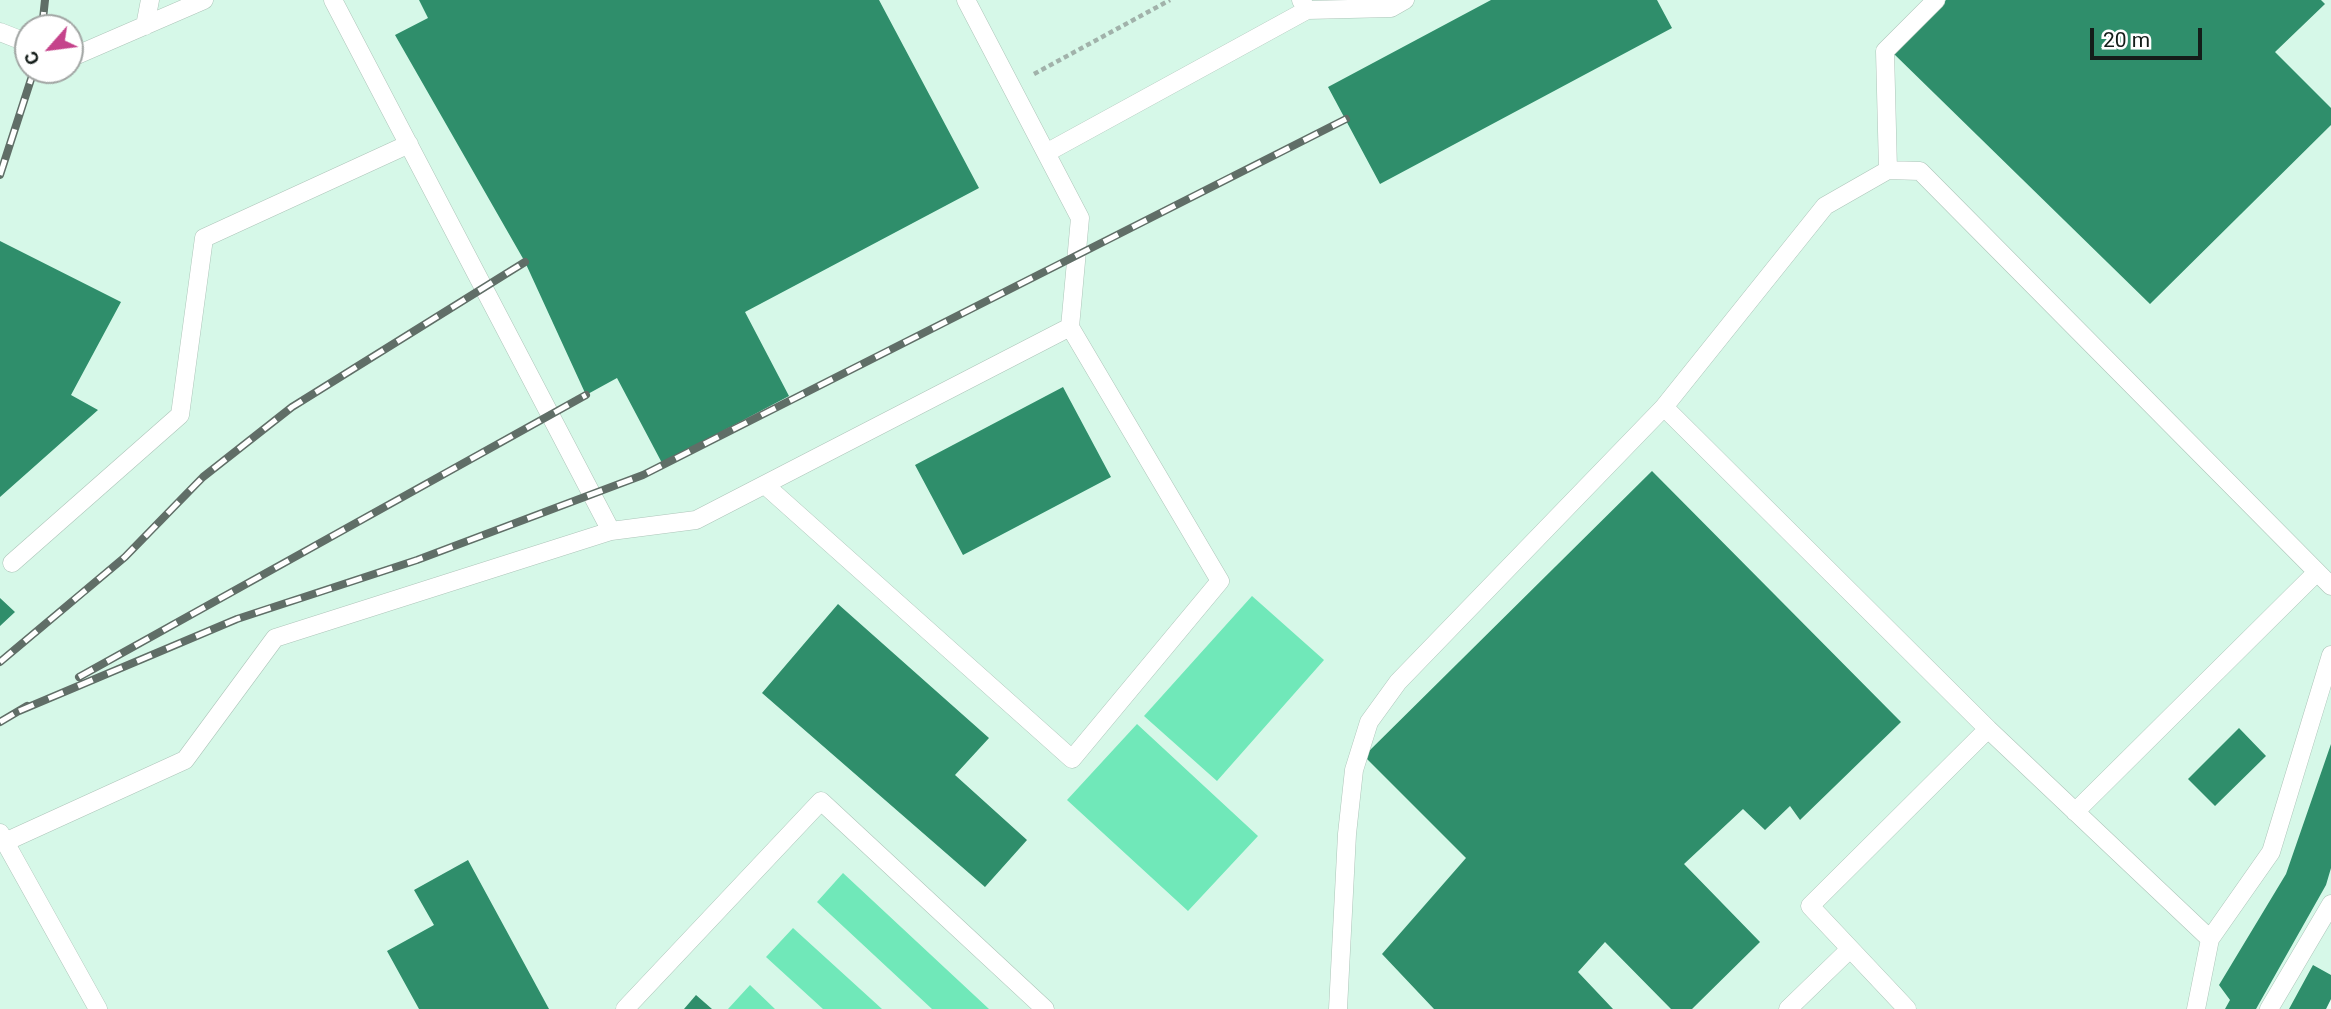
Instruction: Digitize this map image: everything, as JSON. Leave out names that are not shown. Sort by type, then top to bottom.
[{"type":"lane","points":[[145,26],[150,0]]},
{"type":"lane","points":[[84,52],[204,0]]},
{"type":"lane","points":[[333,0],[611,531]]},
{"type":"lane","points":[[765,485],[1072,759],[1220,581],[1070,327],[1080,218],[966,0]]},
{"type":"lane","points":[[1045,153],[1304,5],[1391,8],[1405,0]]},
{"type":"lane","points":[[1888,170],[1885,51],[1936,0]]},
{"type":"lane","points":[[12,563],[180,415],[204,238],[409,144]]},
{"type":"lane","points":[[1338,1009],[1347,834],[1354,771],[1369,722],[1398,681],[1664,407],[1825,206],[1888,170],[1920,171],[2331,586]]},
{"type":"lane","points":[[98,1009],[3,838],[185,760],[275,638],[611,531],[696,520],[1070,327]]},
{"type":"lane","points":[[1664,407],[1988,729],[2210,939]]},
{"type":"lane","points":[[2075,812],[2317,572]]},
{"type":"lane","points":[[2196,1009],[2210,939],[2271,852],[2331,655]]},
{"type":"lane","points":[[1906,1009],[1810,906],[1988,729]]},
{"type":"lane","points":[[625,1009],[821,801],[1045,1009]]},
{"type":"lane","points":[[2269,1009],[2331,904]]},
{"type":"lane","points":[[1788,1009],[1850,949]]},
{"type":"path","points":[[1026,65],[1032,75],[1170,0]]},
{"type":"shaded area","points":[[0,0],[2331,0],[2331,999],[2326,1009],[0,1009]]},
{"type":"shaded area","points":[[1252,596],[1324,660],[1217,781],[1144,716]]},
{"type":"shaded area","points":[[1137,724],[1258,836],[1188,911],[1067,800]]},
{"type":"shaded area","points":[[843,873],[989,1009],[932,1009],[817,902]]},
{"type":"shaded area","points":[[793,928],[882,1009],[823,1009],[766,957]]},
{"type":"shaded area","points":[[750,985],[775,1009],[728,1009]]},
{"type":"building","points":[[419,0],[879,0],[979,188],[745,312],[789,396],[662,463],[617,378],[586,395],[525,262],[395,35],[428,18]]},
{"type":"building","points":[[1491,0],[1657,0],[1672,28],[1380,184],[1328,87]]},
{"type":"building","points":[[1946,0],[2321,0],[2325,4],[2275,52],[2331,108],[2331,125],[2150,304],[1893,53]]},
{"type":"building","points":[[0,241],[121,302],[71,395],[98,410],[0,497]]},
{"type":"building","points":[[1063,387],[1111,477],[963,555],[915,465]]},
{"type":"building","points":[[1652,471],[1901,722],[1800,820],[1790,806],[1765,830],[1743,809],[1684,864],[1760,942],[1692,1009],[1671,1009],[1605,942],[1578,972],[1613,1009],[1434,1009],[1382,954],[1466,858],[1364,756]]},
{"type":"building","points":[[0,598],[15,612],[0,626]]},
{"type":"building","points":[[838,604],[989,738],[955,775],[1027,840],[985,887],[762,693]]},
{"type":"building","points":[[2239,728],[2266,756],[2215,806],[2188,779]]},
{"type":"building","points":[[2331,744],[2331,868],[2326,885],[2256,1009],[2225,1009],[2230,1000],[2219,985],[2286,874]]},
{"type":"building","points":[[468,860],[549,1009],[419,1009],[387,951],[434,925],[414,890]]},
{"type":"building","points":[[2313,965],[2331,975],[2331,999],[2326,1009],[2289,1009]]},
{"type":"building","points":[[696,995],[712,1009],[684,1009]]},
{"type":"railway","points":[[44,14],[45,0]]},
{"type":"railway","points":[[0,175],[29,84]]},
{"type":"railway","points":[[19,711],[237,619],[417,560],[643,475],[1346,119]]},
{"type":"railway","points":[[0,662],[125,557],[203,477],[292,407],[525,262]]},
{"type":"railway","points":[[79,677],[586,395]]},
{"type":"railway","points":[[0,722],[27,706]]}]
